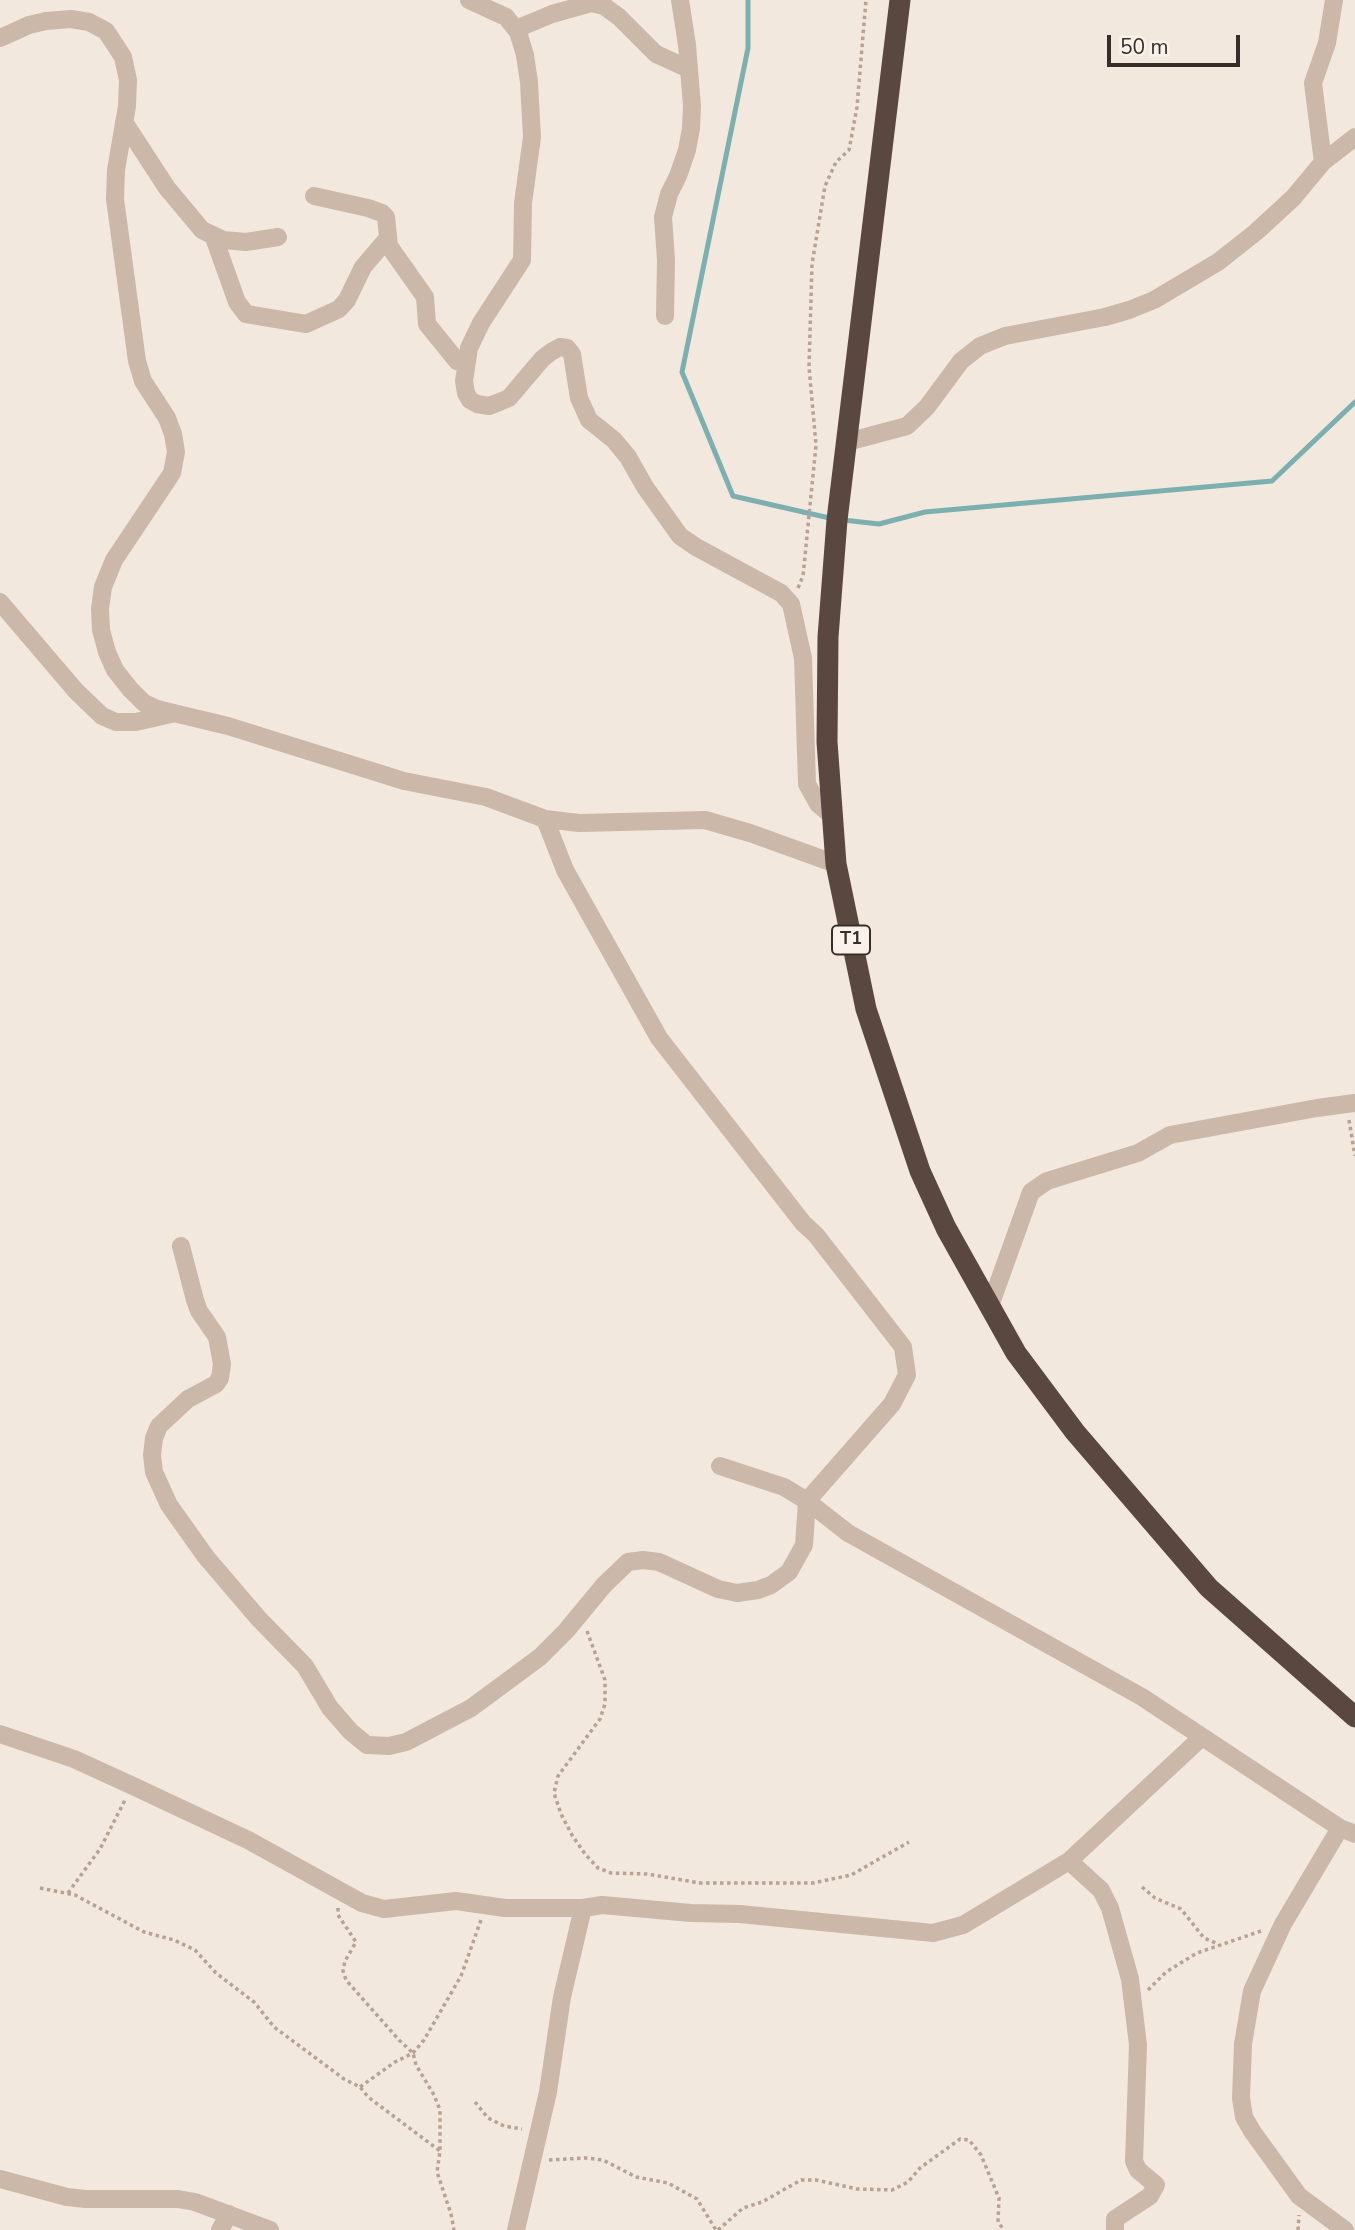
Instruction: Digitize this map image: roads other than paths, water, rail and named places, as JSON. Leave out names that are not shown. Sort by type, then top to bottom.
[{"type":"highway","name":"T1","points":[[900,0],[837,520],[828,637],[827,742],[836,864],[866,1009],[920,1171],[946,1228],[1016,1353],[1075,1432],[1209,1588],[1355,1717]]},
{"type":"street","points":[[469,0],[506,17],[516,29],[525,54],[532,123],[530,161],[523,203],[524,250],[518,267],[468,348],[464,381],[470,400],[489,406],[509,398],[551,352],[560,347],[567,348],[572,354],[579,398],[589,419],[614,440],[628,457],[645,487],[680,536],[696,548],[781,593],[791,604],[803,658],[807,784],[818,804],[831,815]]},
{"type":"street","points":[[665,316],[666,260],[663,217],[669,194],[687,150],[691,128],[689,69],[680,0]]},
{"type":"street","points":[[1322,162],[1313,83],[1327,43],[1334,0]]},
{"type":"street","points":[[516,29],[552,13],[592,2],[604,6],[619,17],[656,54],[689,69]]},
{"type":"street","points":[[0,38],[29,24],[59,20],[89,22],[106,31],[123,57],[128,80],[116,170],[116,199],[132,328],[143,381],[167,418],[176,452],[172,473],[114,560],[103,587],[100,609],[101,631],[107,652],[116,670],[144,703],[171,714],[228,726],[404,781],[486,797],[545,819],[579,823],[705,820],[737,828],[836,864]]},
{"type":"street","points":[[124,122],[185,213],[202,230],[223,240],[246,242],[278,237]]},
{"type":"street","points":[[847,442],[907,426],[927,407],[961,361],[980,346],[1005,336],[1105,317],[1154,300],[1218,262],[1293,198],[1322,162],[1355,137]]},
{"type":"street","points":[[314,196],[382,213],[386,217],[387,239],[399,264],[425,297],[427,324],[457,361],[465,364]]},
{"type":"street","points":[[213,235],[237,302],[246,314],[306,324],[339,309],[347,300],[363,267],[387,239]]},
{"type":"street","points":[[0,602],[76,691],[102,716],[116,722],[126,722],[171,714]]},
{"type":"street","points":[[181,1246],[195,1300],[216,1337],[222,1364],[220,1378],[216,1384],[188,1399],[159,1426],[152,1455],[154,1472],[169,1505],[206,1557],[259,1619],[305,1666],[330,1708],[351,1732],[367,1745],[389,1746],[406,1742],[471,1708],[540,1657],[628,1562],[659,1562],[718,1589],[737,1593],[771,1585],[789,1572],[804,1545],[807,1501],[892,1404],[907,1375],[903,1347],[659,1038],[565,870],[545,819]]},
{"type":"street","points":[[990,1306],[1031,1192],[1047,1181],[1139,1153],[1170,1136],[1352,1103]]},
{"type":"street","points":[[720,1466],[784,1487],[848,1533],[1142,1697],[1348,1831],[1283,1924],[1252,1991],[1241,2070],[1244,2117],[1299,2196],[1345,2230]]},
{"type":"street","points":[[0,1734],[74,1759],[248,1840],[362,1903],[384,1909],[456,1901],[505,1908],[583,1908],[601,1905],[691,1913],[740,1914],[933,1933],[963,1925],[1069,1861],[1202,1737]]},
{"type":"street","points":[[1069,1861],[1101,1890],[1110,1908],[1130,1979],[1138,2045],[1134,2161],[1138,2170],[1156,2185],[1150,2196],[1115,2219],[1115,2230]]},
{"type":"street","points":[[516,2230],[557,2042],[562,1997],[583,1908]]},
{"type":"street","points":[[0,2179],[67,2197],[195,2202],[225,2222],[270,2230]]},
{"type":"waterway","points":[[748,0],[748,48],[682,372],[733,496],[834,519]]},
{"type":"waterway","points":[[843,520],[879,524],[925,512],[1272,481],[1355,402]]}]
